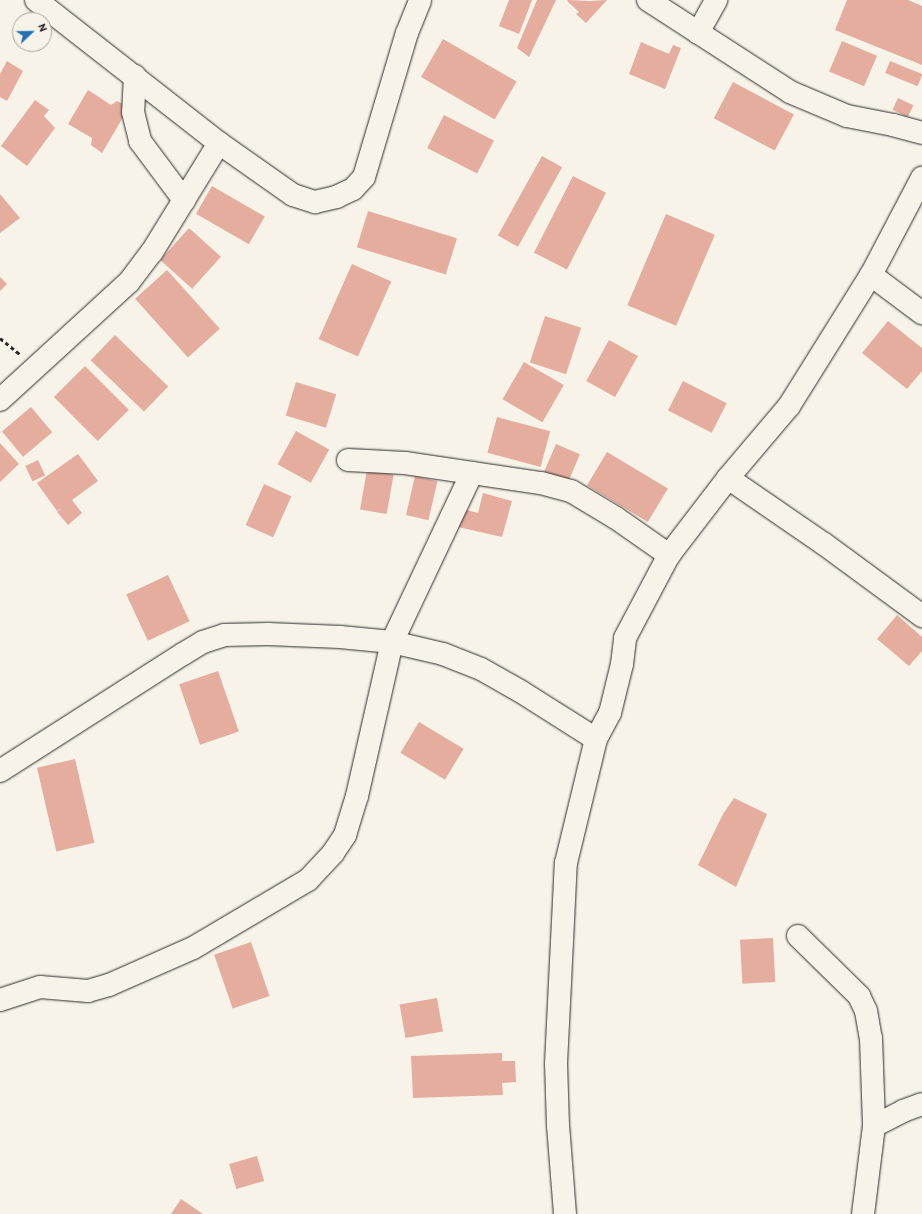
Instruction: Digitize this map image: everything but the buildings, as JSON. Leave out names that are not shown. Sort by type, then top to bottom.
[{"type":"street","points":[[36,0],[219,143],[293,195],[315,202],[336,197],[353,189],[364,177],[408,33],[420,0]]},
{"type":"street","points":[[648,0],[724,51],[790,92],[847,116],[893,125],[922,133]]},
{"type":"street","points":[[698,33],[716,0]]},
{"type":"street","points":[[135,76],[133,112],[140,141],[184,200]]},
{"type":"street","points":[[0,400],[129,282],[152,252],[219,143]]},
{"type":"street","points":[[565,1214],[558,1126],[556,1064],[566,863],[596,739],[610,713],[622,664],[626,638],[669,555],[728,478],[789,406],[871,275],[922,178]]},
{"type":"street","points":[[871,275],[922,313]]},
{"type":"street","points":[[348,460],[405,464],[472,473],[541,483],[571,491],[616,518],[669,555]]},
{"type":"street","points":[[0,1000],[40,987],[96,991],[193,948],[308,880],[333,853],[345,835],[357,796],[392,642],[472,473]]},
{"type":"street","points":[[728,478],[824,544],[922,616]]},
{"type":"street","points":[[0,771],[183,654],[203,642],[224,635],[268,634],[340,637],[392,642],[443,654],[481,669],[520,691],[596,739]]},
{"type":"street","points":[[798,936],[859,996],[866,1011],[871,1038],[874,1126],[864,1214]]},
{"type":"street","points":[[874,1126],[903,1111],[922,1104]]}]
